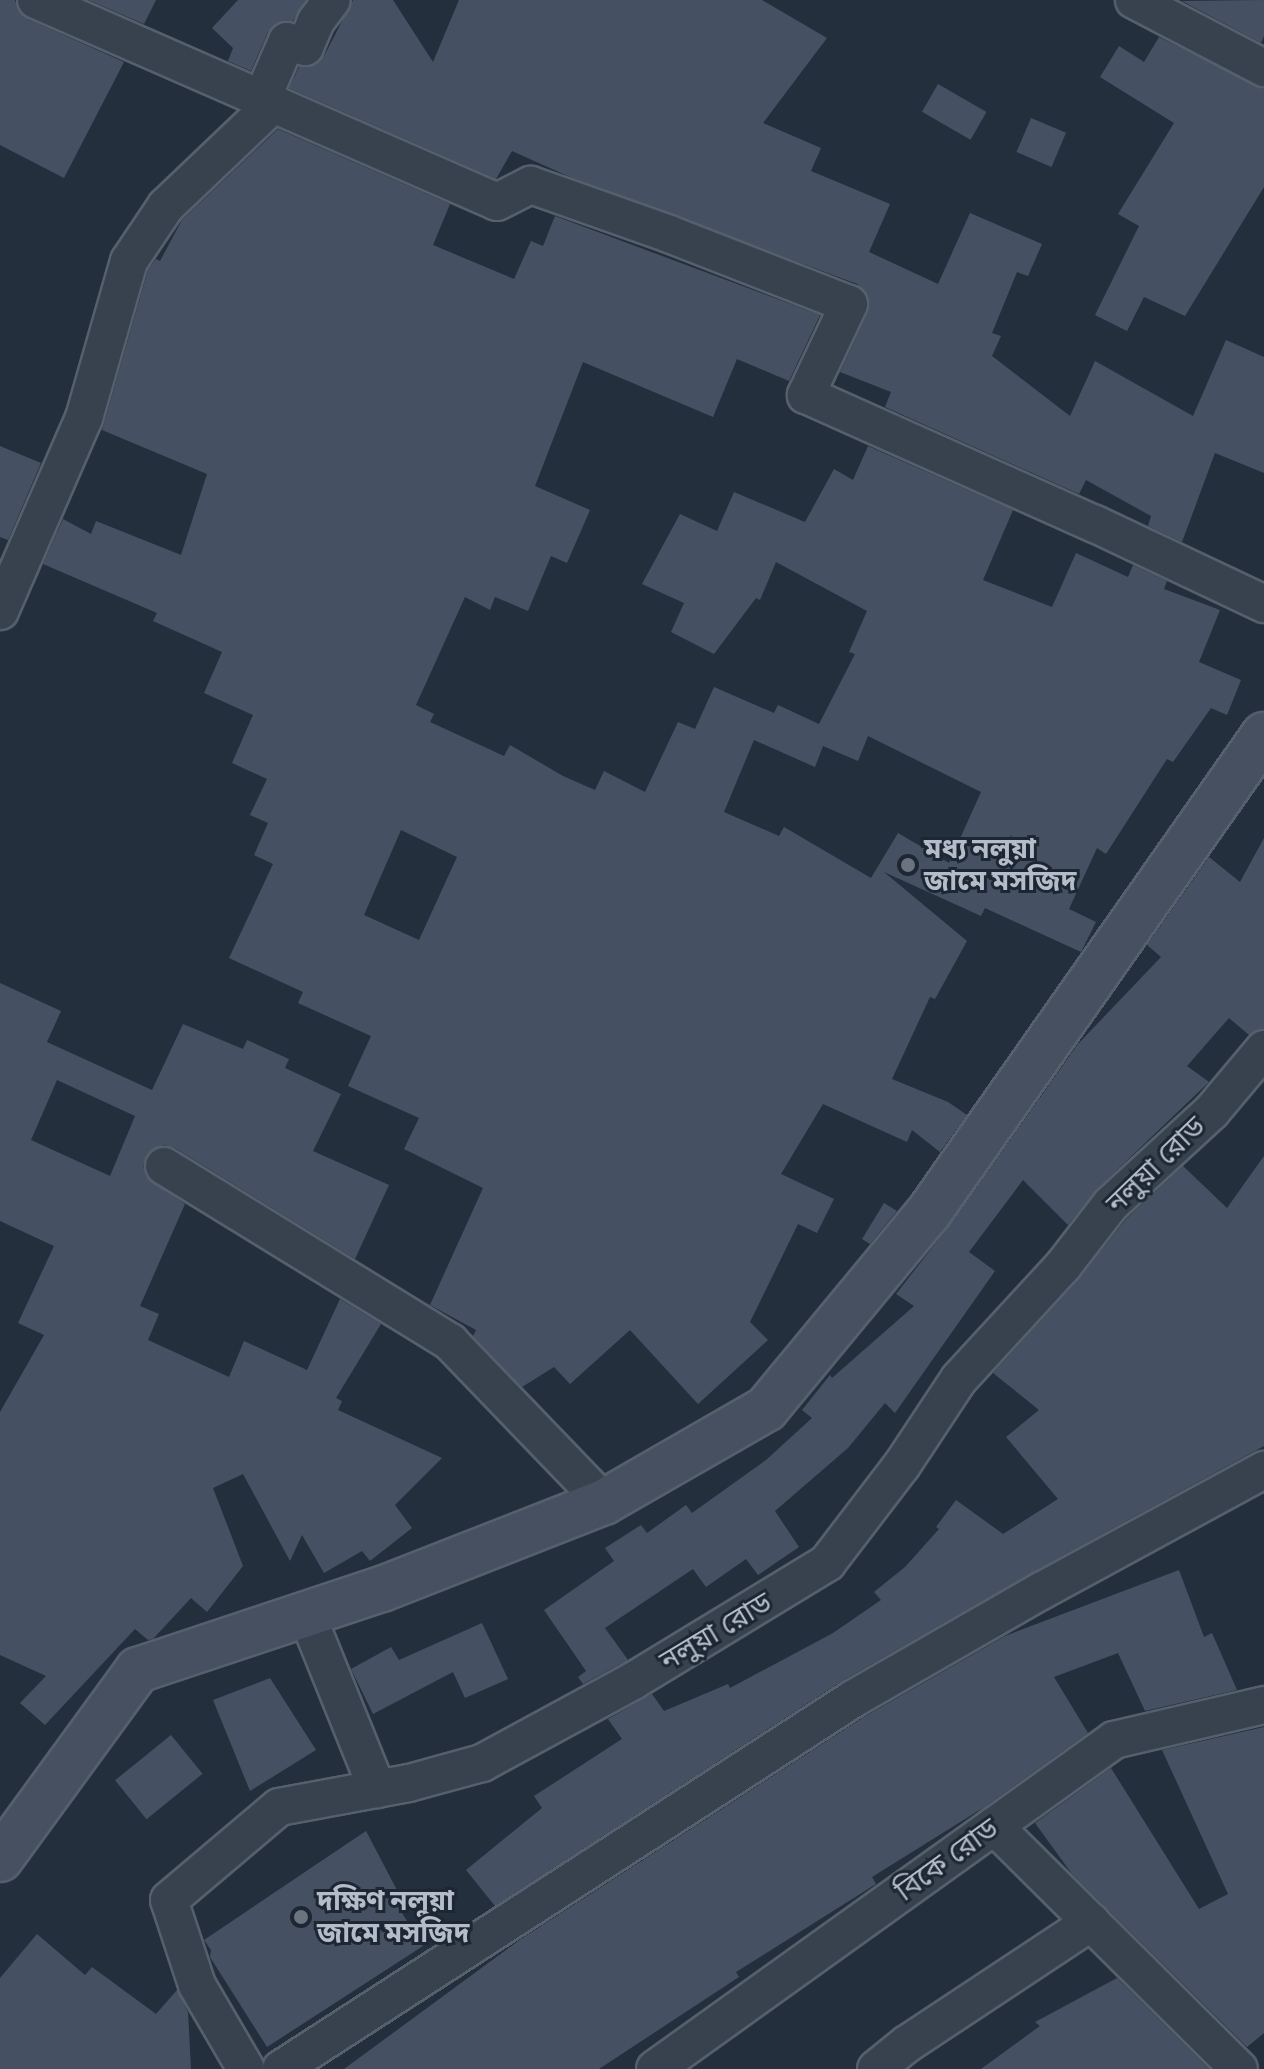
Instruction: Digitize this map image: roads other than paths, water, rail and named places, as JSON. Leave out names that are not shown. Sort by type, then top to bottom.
[{"type":"main road","points":[[0,1859],[138,1670],[382,1589],[604,1502],[766,1409],[929,1212],[1264,735]]},
{"type":"street","points":[[36,0],[266,104],[497,202],[531,185],[669,234],[849,304],[806,395],[1264,604]]},
{"type":"street","points":[[0,611],[13,548],[84,418],[129,261],[166,206],[266,104],[287,41],[305,47],[316,21],[332,0]]},
{"type":"street","points":[[1134,0],[1264,68]]},
{"type":"street","name":"নলুয়া রোড","points":[[246,2069],[197,1985],[169,1900],[279,1807],[377,1789],[482,1763],[633,1681],[827,1563],[902,1465],[959,1379],[1063,1266],[1111,1204],[1212,1111],[1264,1049]]},
{"type":"street","points":[[164,1166],[450,1342],[604,1502]]},
{"type":"street","points":[[281,2069],[853,1699],[1041,1591],[1264,1470]]},
{"type":"street","points":[[306,1613],[377,1789]]},
{"type":"street","name":"বিকে রোড","points":[[655,2069],[1114,1740],[1264,1705]]},
{"type":"street","points":[[994,1826],[1239,2069]]},
{"type":"street","points":[[876,2069],[907,2044],[1091,1922]]},
{"type":"place","name":"মধ্য নলুয়া জামে মসজিদ","points":[[908,865]]},
{"type":"place","name":"দক্ষিণ নলুয়া জামে মসজিদ","points":[[301,1917]]}]
